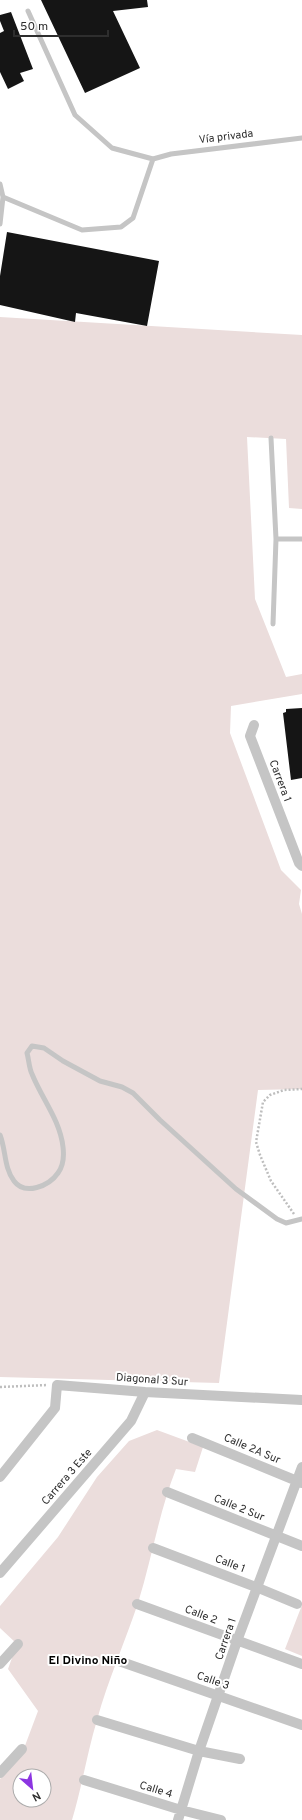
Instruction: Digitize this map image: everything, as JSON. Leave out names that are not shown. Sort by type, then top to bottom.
[{"type":"street","name":"Carrera 1","points":[[254,725],[250,736],[299,863],[302,866]]},
{"type":"street","name":"Diagonal 3 Sur","points":[[57,1385],[145,1392],[302,1400]]},
{"type":"street","points":[[0,1477],[55,1408],[57,1385]]},
{"type":"street","name":"Carrera 3 Este","points":[[0,1573],[131,1421],[145,1392]]},
{"type":"street","name":"Calle 2A Sur","points":[[192,1438],[300,1482]]},
{"type":"street","name":"Carrera 1","points":[[179,1815],[199,1751],[256,1587],[300,1482],[302,1467]]},
{"type":"street","name":"Calle 2 Sur","points":[[167,1492],[276,1537],[302,1546]]},
{"type":"street","name":"Calle 1","points":[[154,1548],[297,1604]]},
{"type":"street","name":"Calle 2","points":[[137,1604],[302,1664]]},
{"type":"street","points":[[0,1664],[18,1644]]},
{"type":"street","name":"Calle 3","points":[[116,1660],[302,1725]]},
{"type":"street","points":[[97,1720],[199,1751],[240,1759]]},
{"type":"street","points":[[0,1773],[22,1749]]},
{"type":"street","name":"Calle 4","points":[[84,1780],[179,1815],[221,1820]]},
{"type":"lane","points":[[2,196],[82,230],[121,226],[133,218],[153,159],[112,148],[75,115],[28,11]]},
{"type":"lane","name":"Vía privada","points":[[153,159],[171,154],[302,138]]},
{"type":"lane","points":[[0,184],[2,196],[0,224]]},
{"type":"lane","points":[[271,438],[276,539],[273,624]]},
{"type":"lane","points":[[276,539],[302,539]]},
{"type":"lane","points":[[0,1135],[8,1172],[17,1184],[29,1190],[48,1183],[58,1173],[64,1155],[61,1133],[31,1073],[27,1053],[32,1046],[40,1046],[63,1061],[100,1081],[122,1087],[133,1093],[160,1120],[236,1189],[277,1219],[286,1223],[300,1220]]},
{"type":"path","points":[[300,1220],[271,1181],[256,1142],[262,1102],[270,1095],[284,1090],[302,1089]]},
{"type":"path","points":[[0,1387],[57,1385]]},
{"type":"shaded area","points":[[0,317],[302,335],[302,509],[289,508],[286,439],[247,437],[255,599],[286,677],[302,674],[302,694],[231,706],[230,733],[281,870],[301,890],[299,904],[302,914],[302,1089],[258,1090],[219,1383],[0,1377]]},
{"type":"shaded area","points":[[157,1430],[203,1447],[195,1472],[176,1469],[170,1485],[138,1603],[106,1690],[97,1720],[72,1820],[0,1820],[0,1779],[23,1751],[38,1711],[8,1669],[17,1644],[0,1628],[0,1606],[58,1537],[97,1477],[129,1441]]},
{"type":"shaded area","points":[[302,1605],[302,1656],[285,1649]]},
{"type":"building","points":[[41,0],[147,0],[148,7],[113,11],[140,68],[85,93]]},
{"type":"building","points":[[11,12],[33,69],[20,73],[24,81],[8,89],[0,72],[0,33],[4,31],[0,21],[0,15]]},
{"type":"building","points":[[7,232],[159,261],[147,326],[76,313],[75,322],[0,305],[0,276]]},
{"type":"building","points":[[302,708],[302,778],[291,780],[283,713],[286,712],[286,709]]},
{"type":"district","name":"El Divino Niño","points":[[88,1661]]}]
